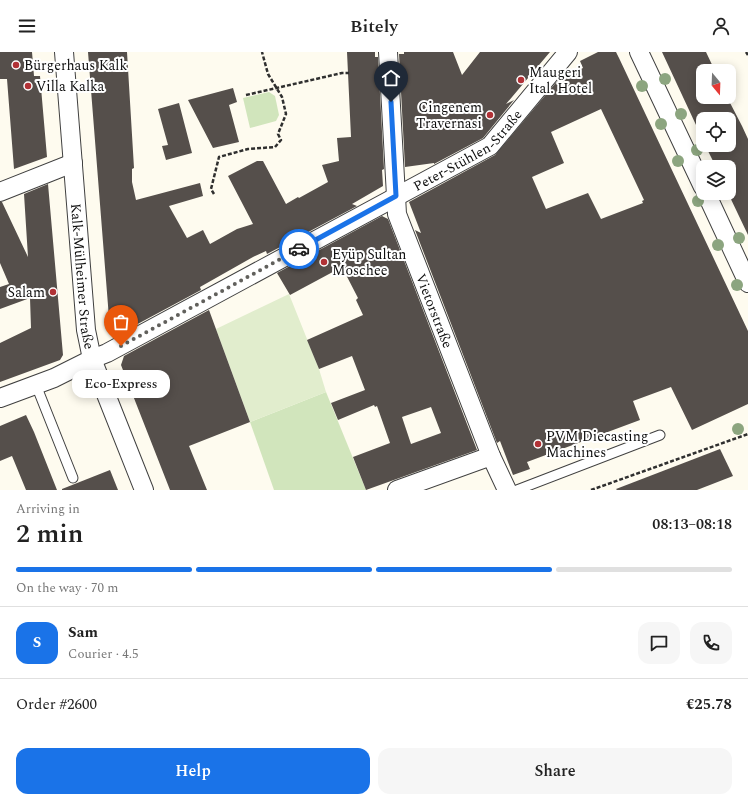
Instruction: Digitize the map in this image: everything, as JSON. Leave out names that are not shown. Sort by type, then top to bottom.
[{"type":"street","name":"Kalk-Mülheimer Straße","points":[[64,52],[86,328],[92,359],[144,490]]},
{"type":"street","name":"Vietorstraße","points":[[388,52],[397,214],[491,456],[506,490]]},
{"type":"street","name":"Peter-Stühlen-Straße","points":[[0,398],[54,378],[114,350],[490,146],[568,52]]},
{"type":"street","points":[[639,52],[696,172]]},
{"type":"street","points":[[0,192],[73,163]]},
{"type":"street","points":[[709,200],[748,283]]},
{"type":"street","points":[[397,490],[491,456]]},
{"type":"lane","points":[[36,385],[73,478]]},
{"type":"lane","points":[[517,490],[660,435]]},
{"type":"path","points":[[214,194],[211,189],[219,156],[248,149],[275,147],[281,140],[278,134],[286,114],[282,97],[268,74],[262,52]]},
{"type":"path","points":[[246,95],[342,73],[349,73]]},
{"type":"path","points":[[591,490],[748,434]]},
{"type":"green space","points":[[269,92],[275,96],[279,115],[276,121],[250,128],[243,98]]},
{"type":"green space","points":[[289,294],[319,369],[326,392],[250,422],[216,329]]},
{"type":"green space","points":[[326,392],[366,490],[274,490],[250,422]]},
{"type":"building","points":[[0,52],[32,52],[34,76],[40,76],[47,157],[14,169],[7,79],[0,79]]},
{"type":"building","points":[[88,52],[127,52],[134,168],[132,169],[132,182],[136,200],[200,183],[203,196],[169,206],[187,238],[203,230],[210,244],[237,229],[253,224],[228,176],[257,161],[263,161],[286,204],[328,182],[322,165],[339,161],[337,138],[351,137],[347,52],[375,52],[375,57],[378,57],[384,169],[382,170],[383,186],[352,204],[357,206],[267,254],[266,251],[253,257],[200,287],[201,290],[132,327],[134,324],[112,335],[105,320],[109,318]]},
{"type":"building","points":[[404,52],[453,52],[462,75],[480,52],[550,52],[506,104],[514,100],[483,138],[434,164],[405,167],[399,54],[404,54]]},
{"type":"building","points":[[598,52],[616,52],[619,58],[748,331],[748,404],[692,430],[671,387],[633,401],[640,420],[527,462],[530,469],[513,475],[500,441],[497,443],[415,230],[421,233],[409,202],[495,155],[559,79],[583,68],[580,61]],"holes":[[[601,109],[644,200],[642,201],[643,203],[601,219],[588,193],[546,209],[532,177],[564,163],[551,132]]]},
{"type":"building","points":[[662,52],[706,52],[712,64],[696,64],[696,104],[731,104],[735,112],[696,112],[696,125]]},
{"type":"building","points":[[233,88],[237,102],[229,105],[239,142],[213,148],[188,100]]},
{"type":"building","points":[[179,103],[192,153],[166,160],[162,146],[168,145],[158,109]]},
{"type":"building","points":[[736,114],[748,139],[748,235],[731,200],[736,200],[736,160],[712,160],[708,152],[736,152]]},
{"type":"building","points":[[48,184],[63,355],[60,360],[0,382],[0,343],[31,328],[30,298],[0,309],[0,287],[9,284],[0,263],[0,202],[2,202],[28,257],[24,194]]},
{"type":"building","points":[[382,216],[388,219],[477,450],[366,490],[353,457],[390,443],[377,406],[375,407],[374,405],[338,420],[331,403],[365,390],[352,356],[319,369],[307,340],[363,315],[356,300],[358,298],[342,267],[290,295],[277,273]],"holes":[[[431,407],[441,433],[411,444],[402,417]]]},
{"type":"building","points":[[209,310],[250,422],[189,446],[207,490],[170,490],[121,365],[124,356]]},
{"type":"building","points":[[26,415],[57,490],[26,490],[12,456],[0,461],[0,426]]},
{"type":"building","points":[[720,449],[733,476],[697,490],[616,489]]},
{"type":"building","points":[[110,470],[118,490],[62,490],[62,489]]},
{"type":"way so far","points":[[121,346],[299,249]]},
{"type":"place","name":"Bürgerhaus Kalk","points":[[16,65]]},
{"type":"place","name":"Maugeri Ital. Hotel","points":[[521,80]]},
{"type":"place","name":"Villa Kalka","points":[[28,86]]},
{"type":"place","name":"Cingenem Travernasi","points":[[490,115]]},
{"type":"place","name":"Eyüp Sultan Moschee","points":[[324,262]]},
{"type":"place","name":"Salam","points":[[53,292]]},
{"type":"place","name":"Eco-Express","points":[[121,346]]},
{"type":"place","name":"PVM Diecasting Machines","points":[[538,444]]},
{"type":"route","points":[[299,249],[396,196],[391,102]]}]
